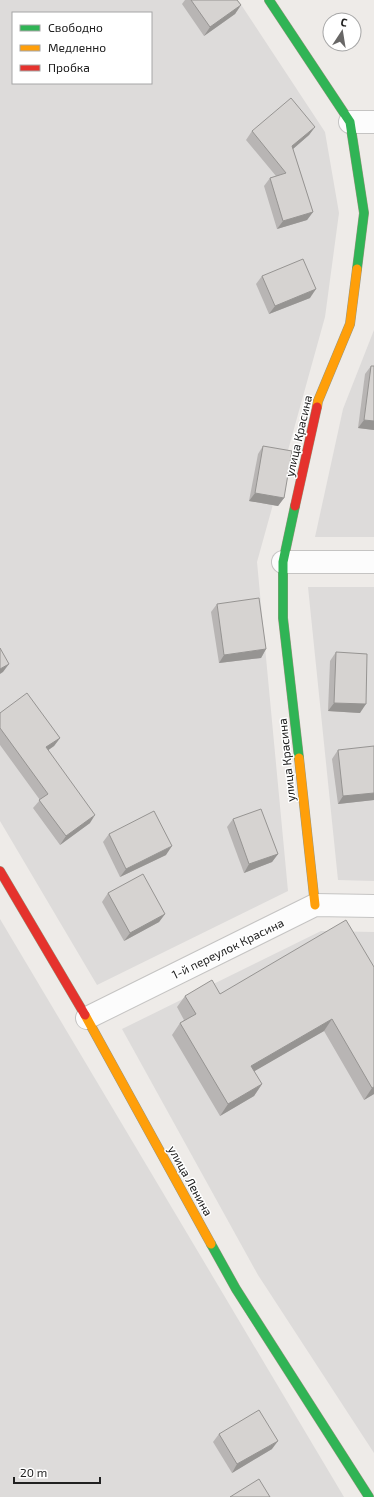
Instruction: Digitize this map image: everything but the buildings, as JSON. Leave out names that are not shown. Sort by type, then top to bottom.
[{"type":"street","name":"улица Красина","points":[[268,0],[350,122],[364,213],[350,324],[318,401],[283,562],[283,618],[315,906]]},
{"type":"street","points":[[350,122],[374,122]]},
{"type":"street","points":[[283,562],[374,562]]},
{"type":"street","name":"улица Ленина","points":[[0,870],[87,1018],[236,1289],[369,1497]]},
{"type":"street","name":"1-й переулок Красина","points":[[87,1018],[315,906],[374,906]]},
{"type":"shaded area","points":[[0,0],[238,0],[325,132],[339,213],[325,317],[257,562],[288,891],[97,985],[0,821]]},
{"type":"shaded area","points":[[374,330],[374,537],[315,537],[343,409]]},
{"type":"shaded area","points":[[308,587],[374,587],[374,881],[338,880]]},
{"type":"shaded area","points":[[0,919],[344,1497],[0,1497]]},
{"type":"shaded area","points":[[321,931],[374,932],[374,1453],[258,1275],[122,1029]]},
{"type":"traffic: fast","points":[[269,0],[350,122],[364,213],[357,269]]},
{"type":"traffic: fast","points":[[295,506],[283,562],[283,618],[299,758]]},
{"type":"traffic: fast","points":[[211,1244],[236,1289],[369,1497]]},
{"type":"traffic: slow","points":[[317,407],[318,401],[350,324],[357,269]]},
{"type":"traffic: slow","points":[[299,758],[315,905]]},
{"type":"traffic: slow","points":[[85,1015],[211,1244]]},
{"type":"traffic: jam","points":[[295,506],[317,407]]},
{"type":"traffic: jam","points":[[0,871],[85,1015]]}]
